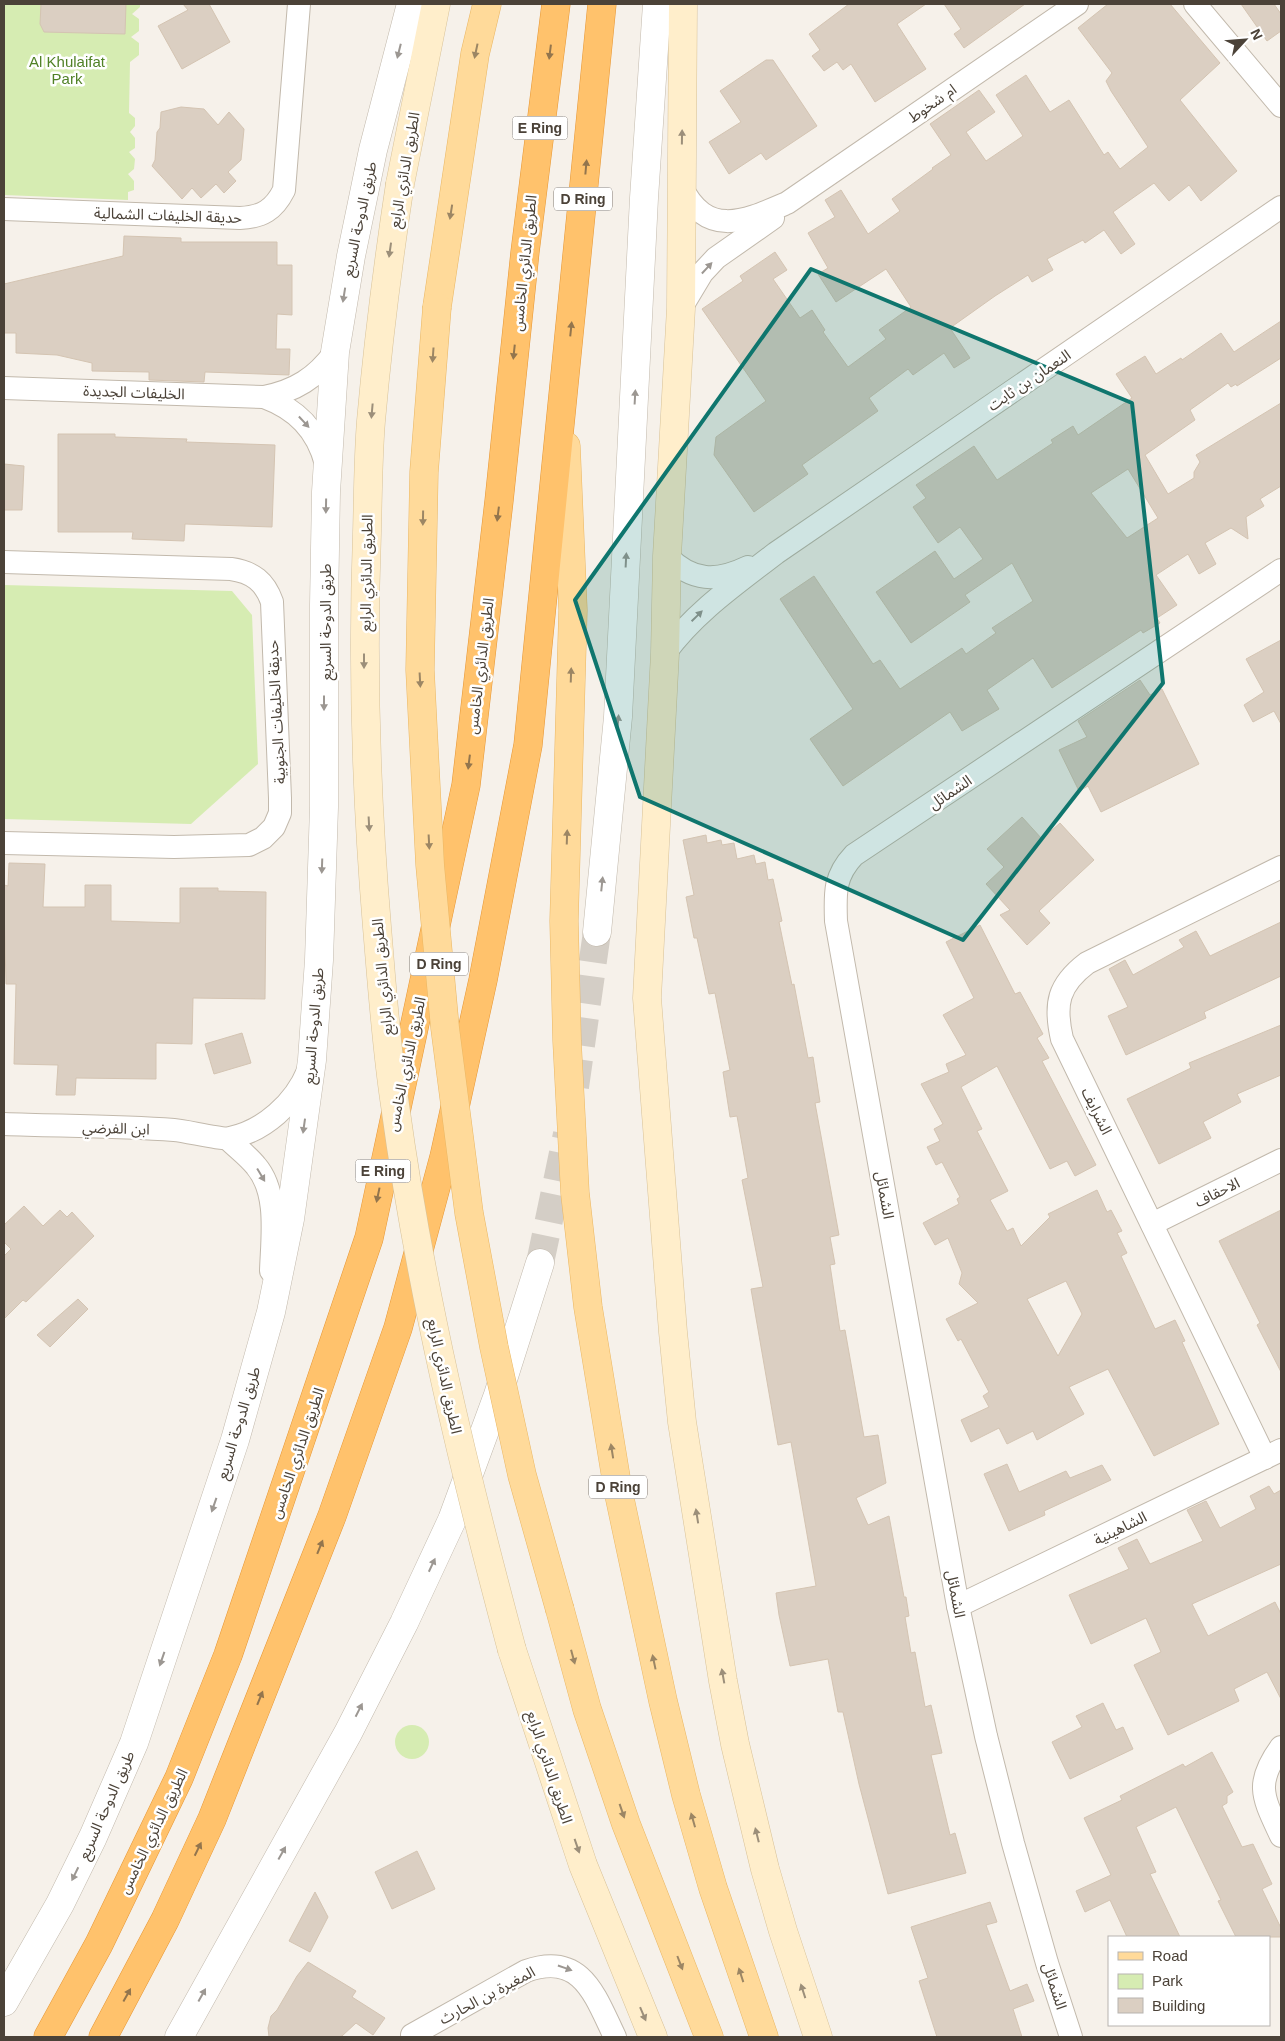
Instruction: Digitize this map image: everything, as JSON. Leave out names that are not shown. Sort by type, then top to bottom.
[{"type":"highway","name":"الطريق الدائري الخامس","points":[[48,2037],[99,1944],[179,1778],[228,1655],[369,1238],[466,785],[499,501],[525,252],[556,4]]},
{"type":"highway","name":"D Ring","points":[[564,395],[602,4]]},
{"type":"highway","points":[[103,2037],[166,1920],[212,1819],[332,1516],[398,1328],[444,1157],[483,980],[526,754],[564,395]]},
{"type":"main road","name":"الطريق الدائري الرابع","points":[[436,4],[400,184],[382,304],[371,426],[364,596],[364,731],[370,844],[381,980],[395,1105],[420,1258],[455,1425],[481,1534],[512,1650],[583,1865],[653,2037]]},
{"type":"main road","name":"D Ring","points":[[487,4],[475,54],[437,307],[424,472],[420,670],[430,865],[445,1028],[469,1213],[494,1347],[522,1475],[587,1709],[626,1824],[709,2037]]},
{"type":"main road","points":[[683,4],[681,308],[667,556],[665,653],[648,998],[673,1332],[682,1422],[735,1744],[768,1878],[818,2037]]},
{"type":"main road","name":"D Ring","points":[[564,395],[573,610],[564,921],[567,1041],[575,1193],[588,1307],[618,1490],[662,1701],[686,1795],[713,1888],[764,2037]]},
{"type":"street","name":"حديقة الخليفات الشمالية","points":[[4,209],[240,218],[254,217],[267,212],[278,203],[284,190],[299,4]]},
{"type":"street","name":"طريق الدوحة السريع","points":[[4,2002],[60,1904],[100,1822],[134,1743],[235,1440],[271,1312],[290,1219],[312,1060],[319,960],[324,807],[324,605],[327,468],[335,352],[351,256],[371,160],[411,4]]},
{"type":"street","points":[[597,932],[618,717],[644,198],[658,4]]},
{"type":"street","name":"ام شخوط","points":[[681,186],[694,207],[704,214],[728,222],[752,218],[787,203],[1077,4]]},
{"type":"street","points":[[1195,4],[1281,106]]},
{"type":"street","name":"ام شخوط","points":[[681,308],[690,290],[716,258],[772,219],[787,203]]},
{"type":"street","name":"النعمان بن ثابت","points":[[665,653],[679,634],[704,609],[776,554],[1281,207]]},
{"type":"street","name":"الخليفات الجديدة","points":[[4,388],[264,397],[297,387],[312,378],[335,352]]},
{"type":"street","name":"الخليفات الجديدة","points":[[264,397],[279,402],[294,411],[306,422],[319,444],[327,468]]},
{"type":"street","name":"النعمان بن ثابت","points":[[667,556],[674,564],[690,573],[711,578],[734,574],[776,554]]},
{"type":"street","name":"حديقة الخليفات الجنوبية","points":[[4,562],[231,569],[243,570],[253,575],[262,583],[272,602],[280,813],[274,827],[264,838],[250,845],[174,847],[4,843]]},
{"type":"street","name":"الشمائل","points":[[1071,2037],[1047,1963],[1013,1843],[986,1736],[958,1606],[836,921],[835,896],[838,878],[845,865],[854,855],[1281,570]]},
{"type":"street","name":"الشرايف","points":[[1273,1454],[1152,1224],[1062,1039],[1058,1021],[1058,1004],[1063,987],[1073,973],[1087,963],[1281,867]]},
{"type":"street","name":"ابن الفرضي","points":[[4,1124],[174,1130],[228,1139],[247,1133],[281,1111],[301,1085],[312,1060]]},
{"type":"street","points":[[228,1139],[257,1167],[266,1183],[272,1212],[271,1312]]},
{"type":"street","name":"الاحقاف","points":[[1152,1224],[1281,1160]]},
{"type":"street","points":[[178,2037],[343,1741],[404,1623],[448,1529],[498,1395],[540,1263]]},
{"type":"street","name":"الشاهينية","points":[[958,1606],[1273,1454]]},
{"type":"street","points":[[1281,1747],[1269,1764],[1262,1784],[1266,1801],[1281,1836]]},
{"type":"street","name":"المغيرة بن الحارث","points":[[412,2037],[526,1971],[542,1965],[566,1968],[587,1982],[615,2037]]},
{"type":"highlighted area","points":[[811,269],[1132,403],[1163,683],[963,940],[640,797],[575,600]]},
{"type":"green space","name":"Al Khulaifat Park","points":[[4,4],[140,4],[140,7],[132,14],[139,19],[139,31],[131,37],[139,43],[139,55],[130,62],[129,113],[135,118],[135,126],[130,132],[135,138],[135,148],[129,152],[135,159],[134,169],[128,174],[134,181],[134,190],[128,192],[128,200],[4,195]]},
{"type":"green space","points":[[4,585],[232,591],[252,615],[258,764],[191,824],[4,819]]},
{"type":"green space","points":[[412,1725],[424,1730],[429,1742],[424,1754],[412,1759],[400,1754],[395,1742],[400,1730]]},
{"type":"building","points":[[41,4],[126,4],[125,34],[44,32],[40,24]]},
{"type":"building","points":[[183,4],[209,4],[230,42],[182,69],[158,26],[188,10]]},
{"type":"building","points":[[849,4],[926,4],[897,24],[926,69],[875,102],[851,64],[843,70],[837,62],[824,71],[812,56],[820,50],[809,34]]},
{"type":"building","points":[[944,4],[1025,4],[964,48],[954,34],[961,29]]},
{"type":"building","points":[[1108,4],[1170,4],[1220,63],[1180,100],[1237,171],[1201,201],[1189,185],[1169,201],[1154,183],[1113,212],[1135,244],[1121,254],[1104,230],[1085,243],[1083,240],[1047,259],[1053,270],[1032,282],[1028,275],[950,328],[970,358],[954,368],[944,353],[913,375],[908,369],[869,398],[878,411],[802,465],[808,474],[754,512],[714,455],[716,437],[766,401],[702,309],[743,281],[740,276],[775,252],[787,270],[773,279],[800,318],[812,310],[825,330],[823,332],[848,367],[886,339],[879,330],[911,307],[886,269],[836,302],[818,274],[828,268],[808,233],[835,217],[825,200],[841,190],[868,234],[900,211],[892,199],[951,155],[930,124],[979,90],[995,112],[966,132],[986,161],[1023,136],[996,95],[1026,75],[1050,112],[1069,100],[1104,155],[1108,152],[1120,169],[1148,147],[1106,81],[1112,73],[1078,28]]},
{"type":"building","points":[[1241,4],[1274,4],[1281,14],[1281,31],[1267,41]]},
{"type":"building","points":[[766,60],[773,60],[817,126],[766,160],[761,153],[729,174],[709,142],[741,122],[720,91]]},
{"type":"building","points":[[181,107],[204,109],[218,125],[229,112],[244,129],[241,160],[228,172],[236,181],[224,193],[216,184],[201,198],[192,188],[182,199],[152,166],[155,160],[161,112]]},
{"type":"building","points":[[124,236],[181,238],[181,242],[277,242],[277,265],[292,265],[292,315],[277,314],[276,349],[290,349],[289,375],[205,372],[204,382],[149,380],[149,372],[92,371],[92,363],[57,355],[16,353],[16,333],[4,333],[4,284],[123,256]]},
{"type":"building","points":[[1281,321],[1281,358],[1237,386],[1236,384],[1231,387],[1228,383],[1190,410],[1195,420],[1145,455],[1168,494],[1194,478],[1194,472],[1200,462],[1196,455],[1281,403],[1281,486],[1260,499],[1264,506],[1246,517],[1248,539],[1231,528],[1205,543],[1216,564],[1199,574],[1188,554],[1156,575],[1177,605],[1157,618],[1160,623],[1143,633],[1141,630],[1052,688],[1033,658],[987,690],[999,709],[962,731],[950,712],[843,786],[810,739],[853,709],[780,599],[814,576],[873,664],[880,660],[900,689],[962,648],[966,654],[996,633],[992,628],[1033,601],[1012,563],[965,595],[970,602],[911,643],[876,592],[935,551],[954,579],[983,559],[960,527],[938,543],[913,507],[926,498],[916,485],[974,446],[997,480],[1053,443],[1051,440],[1073,426],[1078,435],[1132,398],[1116,374],[1145,356],[1156,374],[1181,358],[1182,360],[1221,333],[1234,352]],"holes":[[[1128,469],[1158,518],[1127,538],[1091,493]]]},
{"type":"building","points":[[58,434],[115,434],[115,437],[187,439],[186,442],[275,445],[272,527],[185,524],[184,541],[132,539],[133,532],[58,532]]},
{"type":"building","points":[[4,464],[24,466],[22,510],[4,510]]},
{"type":"building","points":[[1281,640],[1281,724],[1274,711],[1253,722],[1244,705],[1264,692],[1246,659]]},
{"type":"building","points":[[1140,680],[1150,695],[1162,689],[1199,764],[1101,812],[1088,786],[1079,791],[1059,750],[1087,737],[1078,721]]},
{"type":"building","points":[[1022,817],[1042,839],[1060,823],[1094,860],[1039,911],[1050,923],[1027,945],[1000,915],[1010,910],[986,884],[1004,867],[987,849]]},
{"type":"building","points":[[706,835],[707,843],[721,840],[722,845],[734,843],[737,859],[754,855],[756,864],[765,862],[768,880],[773,879],[782,921],[779,922],[792,985],[794,984],[808,1058],[813,1057],[820,1102],[815,1103],[839,1235],[830,1237],[835,1264],[830,1265],[840,1331],[845,1330],[864,1437],[878,1435],[886,1483],[856,1498],[868,1525],[889,1516],[904,1597],[906,1597],[909,1616],[905,1617],[911,1653],[915,1652],[925,1707],[931,1705],[942,1753],[931,1755],[950,1835],[955,1833],[966,1873],[888,1894],[859,1784],[843,1712],[838,1712],[828,1659],[790,1666],[779,1615],[776,1593],[816,1586],[791,1442],[778,1445],[751,1289],[763,1287],[742,1180],[748,1178],[737,1116],[730,1117],[723,1072],[730,1070],[715,993],[709,994],[697,938],[694,938],[686,897],[694,895],[683,840]]},
{"type":"building","points":[[9,863],[45,864],[43,907],[85,907],[85,885],[111,885],[111,921],[180,923],[180,888],[218,888],[218,891],[266,892],[265,999],[193,998],[192,1044],[156,1043],[156,1079],[76,1078],[75,1095],[56,1095],[58,1065],[14,1064],[16,984],[6,984],[4,905],[4,885],[8,886]]},
{"type":"building","points":[[1281,922],[1281,976],[1204,1012],[1206,1018],[1126,1055],[1108,1016],[1128,1007],[1109,969],[1125,960],[1133,975],[1184,947],[1179,940],[1196,931],[1210,956]]},
{"type":"building","points":[[980,925],[1015,994],[1020,992],[1043,1034],[1037,1038],[1049,1058],[1042,1061],[1096,1165],[1075,1176],[1067,1161],[1050,1169],[997,1066],[961,1087],[982,1129],[977,1131],[1008,1191],[990,1200],[1007,1231],[1013,1228],[1021,1246],[1050,1217],[1048,1214],[1097,1190],[1107,1212],[1111,1210],[1122,1231],[1117,1233],[1127,1253],[1121,1256],[1155,1329],[1175,1320],[1185,1341],[1182,1342],[1219,1424],[1154,1456],[1108,1369],[1069,1387],[1084,1414],[1037,1440],[1033,1431],[1007,1444],[999,1428],[971,1442],[961,1420],[989,1407],[983,1396],[989,1392],[961,1339],[958,1341],[946,1319],[978,1303],[959,1284],[962,1273],[948,1238],[935,1245],[923,1223],[959,1204],[957,1199],[960,1197],[942,1162],[936,1165],[927,1147],[940,1141],[934,1129],[943,1124],[921,1084],[949,1072],[946,1064],[966,1055],[943,1015],[974,998],[946,942]],"holes":[[[1066,1281],[1082,1314],[1058,1356],[1027,1299]]]},
{"type":"building","points":[[1281,1025],[1281,1075],[1237,1094],[1241,1102],[1203,1122],[1211,1138],[1159,1164],[1127,1099],[1191,1068],[1189,1063]]},
{"type":"building","points":[[242,1033],[251,1063],[214,1074],[205,1044]]},
{"type":"building","points":[[24,1206],[43,1226],[60,1210],[67,1217],[72,1212],[94,1236],[26,1302],[23,1300],[4,1319],[4,1256],[11,1249],[4,1242],[4,1225]]},
{"type":"building","points":[[1281,1210],[1281,1372],[1257,1325],[1260,1323],[1219,1241]]},
{"type":"building","points":[[78,1299],[88,1309],[50,1347],[37,1335]]},
{"type":"building","points":[[1007,1464],[1019,1492],[1066,1471],[1070,1478],[1102,1465],[1111,1480],[1044,1511],[1045,1515],[1009,1531],[984,1474]]},
{"type":"building","points":[[1269,1486],[1274,1494],[1281,1490],[1281,1564],[1192,1604],[1208,1636],[1275,1602],[1281,1614],[1281,1699],[1267,1672],[1234,1689],[1239,1701],[1168,1735],[1134,1665],[1161,1652],[1146,1618],[1091,1644],[1069,1595],[1129,1569],[1118,1548],[1137,1539],[1150,1564],[1203,1541],[1187,1510],[1206,1501],[1220,1528],[1256,1509],[1250,1496]]},
{"type":"building","points":[[1103,1703],[1116,1730],[1123,1727],[1133,1749],[1070,1779],[1052,1742],[1082,1727],[1076,1716]]},
{"type":"building","points":[[1212,1752],[1233,1792],[1227,1796],[1227,1803],[1222,1806],[1242,1847],[1253,1844],[1272,1884],[1262,1889],[1281,1928],[1281,1937],[1236,1936],[1218,1901],[1221,1900],[1176,1807],[1136,1827],[1156,1872],[1150,1874],[1180,1936],[1127,1936],[1110,1900],[1085,1912],[1076,1891],[1111,1875],[1084,1818],[1122,1800],[1120,1796],[1183,1764],[1185,1767]]},
{"type":"building","points":[[417,1851],[435,1889],[392,1909],[375,1872]]},
{"type":"building","points":[[315,1892],[328,1917],[310,1952],[289,1941]]},
{"type":"building","points":[[990,1902],[997,1922],[986,1925],[1010,1991],[1027,1984],[1034,2001],[1013,2009],[1022,2037],[937,2037],[919,1981],[928,1978],[911,1927]]},
{"type":"building","points":[[308,1962],[356,1991],[352,1997],[385,2018],[373,2035],[356,2023],[342,2036],[338,2037],[269,2037],[268,2028],[271,2016],[277,2010],[297,1976]]},
{"type":"tunnel","points":[[575,1087],[597,932]]},
{"type":"tunnel","points":[[540,1263],[567,1134]]}]
